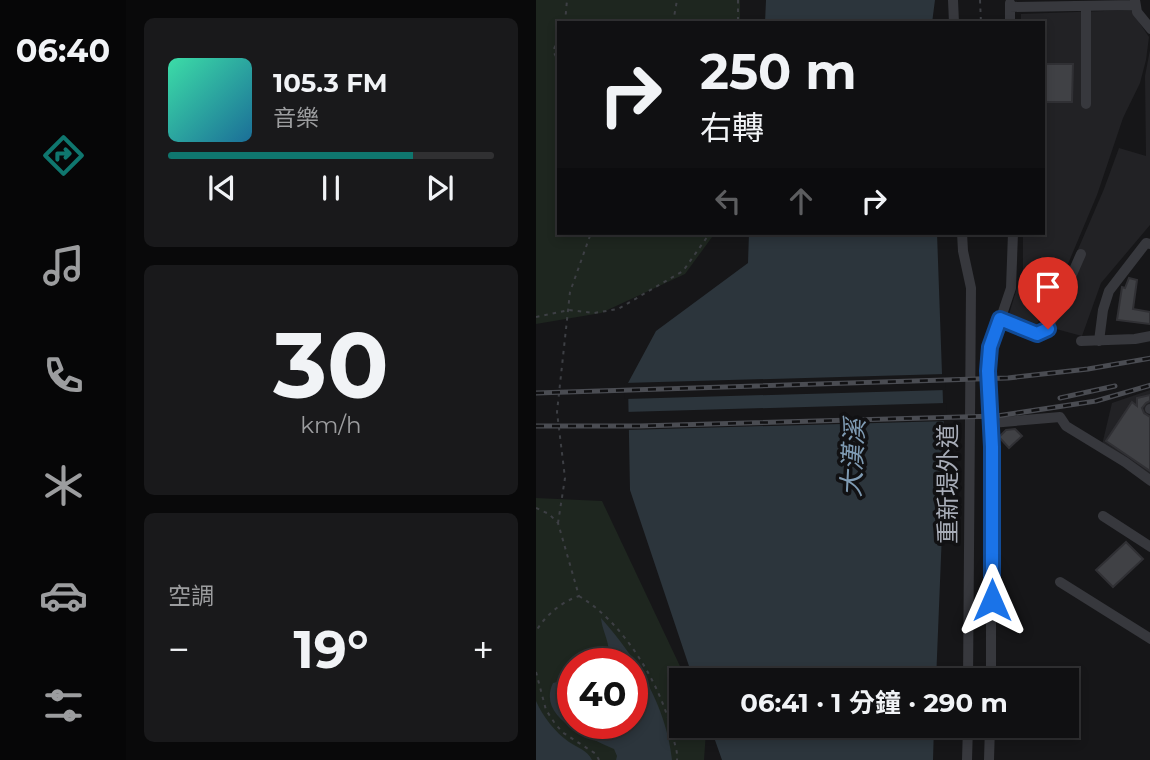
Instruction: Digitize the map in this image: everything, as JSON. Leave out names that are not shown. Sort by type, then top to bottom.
[{"type":"street","points":[[953,0],[954,21]]},
{"type":"street","points":[[1010,4],[1087,6],[1135,2],[1143,22],[1150,29]]},
{"type":"street","points":[[1087,6],[1087,104]]},
{"type":"street","name":"重新堤外道","points":[[962,235],[971,288],[968,668]]},
{"type":"street","points":[[992,668],[988,371],[990,347],[1011,288],[1013,235]]},
{"type":"street","points":[[1098,341],[1109,291],[1146,243],[1150,244]]},
{"type":"street","points":[[1000,319],[1037,334],[1048,329],[1081,254]]},
{"type":"street","points":[[1081,341],[1150,336]]},
{"type":"street","points":[[990,423],[1060,417],[1066,426],[1125,462],[1150,481]]},
{"type":"street","points":[[1103,516],[1150,547]]},
{"type":"street","points":[[1060,582],[1150,639]]},
{"type":"street","points":[[967,760],[968,738]]},
{"type":"street","points":[[989,760],[990,738]]},
{"type":"path","points":[[565,21],[567,0]]},
{"type":"path","points":[[673,21],[677,0]]},
{"type":"path","points":[[738,0],[738,21]]},
{"type":"path","points":[[980,0],[980,21]]},
{"type":"path","points":[[557,42],[553,51],[557,58]]},
{"type":"path","points":[[590,235],[570,292],[557,412],[565,478],[558,523],[579,596],[594,605],[632,644],[658,691],[669,719],[677,760]]},
{"type":"path","points":[[536,317],[569,310],[594,313],[618,309],[683,271],[709,235]]},
{"type":"path","points":[[536,508],[549,514],[558,523]]},
{"type":"path","points":[[536,631],[555,608],[579,596]]},
{"type":"path","points":[[536,671],[550,716],[562,732],[596,754],[599,760]]},
{"type":"shaded area","points":[[536,0],[740,0],[740,21],[557,21],[557,235],[714,235],[685,274],[601,313],[536,324]]},
{"type":"shaded area","points":[[1131,10],[1149,37],[1140,83],[1123,118],[1097,195],[1065,271],[1037,324],[1009,314],[1023,269],[1023,235],[1045,235],[1045,21],[1021,21],[1021,14]]},
{"type":"shaded area","points":[[1150,50],[1150,225],[1101,283],[1082,336],[1045,326],[1119,148],[1146,156],[1145,76]]},
{"type":"shaded area","points":[[1150,390],[1150,478],[1102,445],[1112,403]]},
{"type":"shaded area","points":[[536,498],[602,501],[681,668],[669,668],[669,738],[706,738],[704,760],[536,760]]},
{"type":"water","points":[[766,0],[935,0],[932,21],[765,21]]},
{"type":"water","name":"大漢溪","points":[[749,235],[937,235],[945,458],[937,668],[690,668],[630,490],[628,383],[656,331],[748,263]]},
{"type":"water","points":[[601,618],[624,648],[608,648]]},
{"type":"water","points":[[557,682],[557,714],[550,696],[553,683]]},
{"type":"water","points":[[648,684],[663,720],[672,760],[616,760],[614,749],[593,739],[648,739]]},
{"type":"water","points":[[536,701],[557,732],[557,739],[566,739],[585,751],[592,760],[536,760]]},
{"type":"water","points":[[714,738],[934,738],[933,760],[722,760]]},
{"type":"pier","points":[[945,374],[946,390],[625,399],[624,383]]},
{"type":"pier","points":[[946,403],[947,421],[625,430],[625,412]]},
{"type":"building","points":[[1045,64],[1073,64],[1072,102],[1045,102]]},
{"type":"building","points":[[1129,278],[1137,280],[1133,309],[1150,312],[1150,324],[1117,320],[1122,287],[1125,288]]},
{"type":"building","points":[[1150,395],[1150,401],[1142,408],[1150,417],[1150,471],[1106,441],[1132,402],[1137,406],[1137,398]]},
{"type":"building","points":[[1015,429],[1022,436],[1009,448],[999,437],[1006,430]]},
{"type":"building","points":[[1126,542],[1143,559],[1113,587],[1096,570]]},
{"type":"railway","points":[[536,393],[1008,378],[1088,369],[1151,358]]},
{"type":"railway","points":[[536,426],[639,426],[997,416],[1096,401],[1151,385]]},
{"type":"railway","points":[[1060,398],[1115,386]]},
{"type":"route","points":[[992,600],[992,447],[988,371],[990,347],[1000,319],[1037,334],[1048,329]]}]
